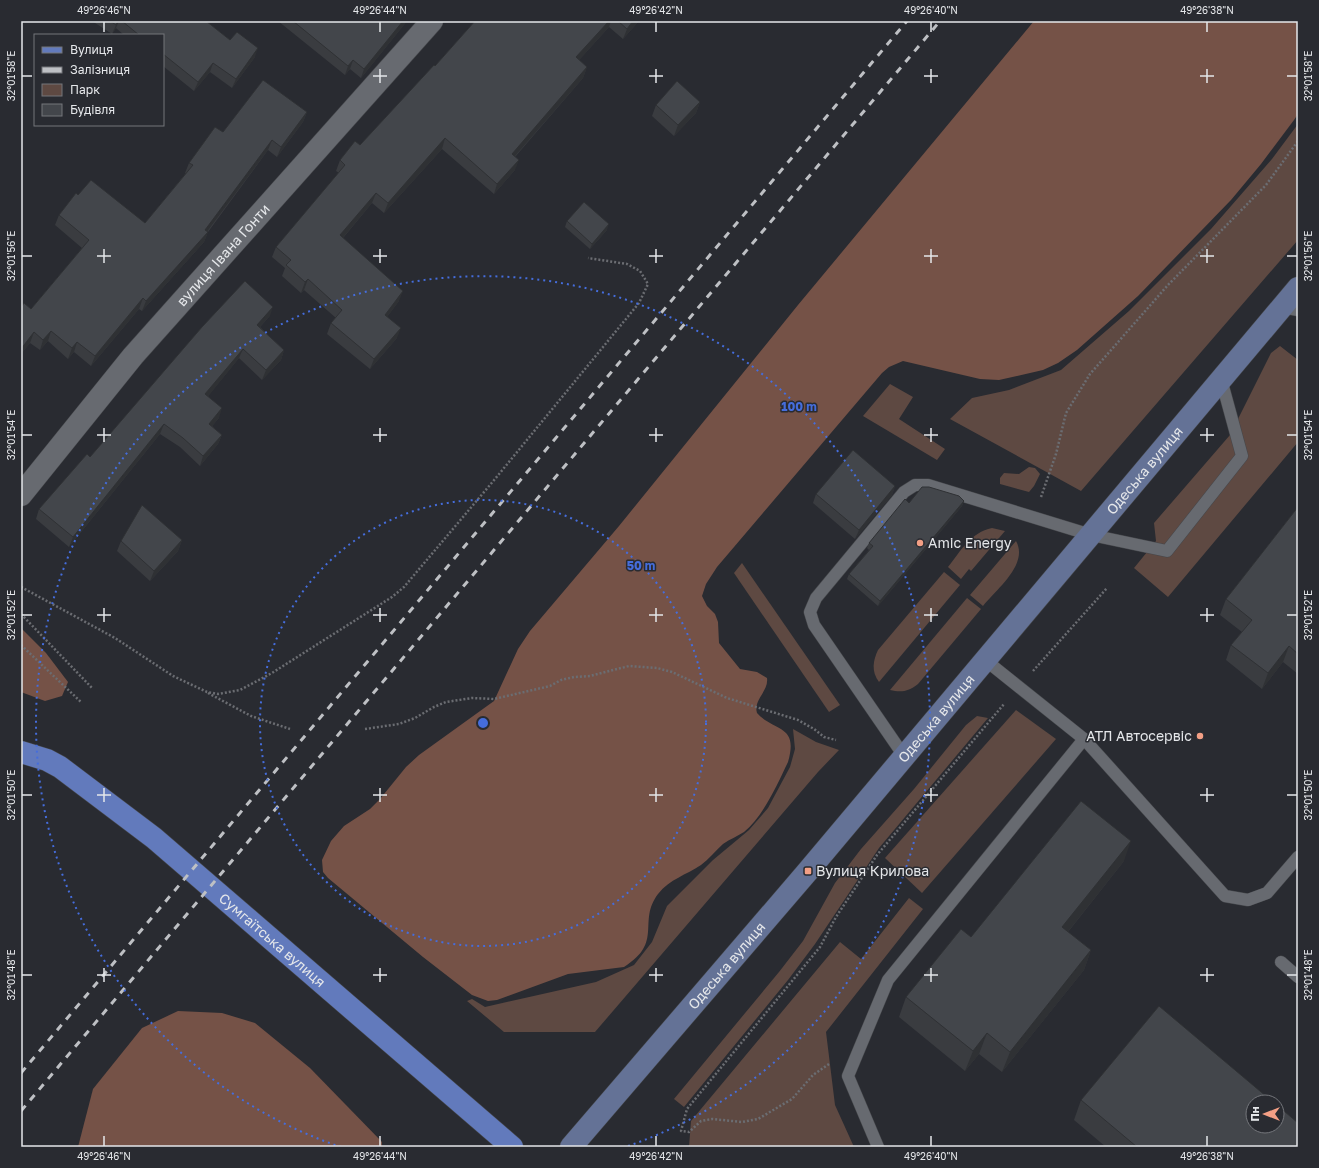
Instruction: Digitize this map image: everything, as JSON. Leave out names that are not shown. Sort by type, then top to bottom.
[{"type":"main road","name":"Одеська вулиця","points":[[571,1147],[904,756],[1221,379],[1290,309],[1298,288]]},
{"type":"main road","name":"Сумгаїтська вулиця","points":[[21,752],[47,760],[60,767],[154,838],[512,1147]]},
{"type":"street","name":"вулиця Івана Гонти","points":[[21,495],[133,356],[432,21]]},
{"type":"lane","points":[[904,756],[814,625],[810,612],[812,605],[904,492],[915,485],[928,485],[1091,535],[1167,551],[1242,456],[1221,379]]},
{"type":"lane","points":[[984,659],[1084,739],[1225,896],[1248,900],[1267,893],[1298,857]]},
{"type":"lane","points":[[878,1147],[848,1076],[888,980],[1084,739]]},
{"type":"lane","points":[[1281,962],[1298,977]]},
{"type":"path","points":[[1029,516],[1039,501],[1047,483],[1066,413],[1090,374],[1168,285],[1266,185],[1298,141]]},
{"type":"path","points":[[207,692],[218,694],[240,690],[272,673],[392,597],[404,586],[495,479],[639,302],[648,284],[640,271],[627,264],[588,258]]},
{"type":"path","points":[[21,587],[109,634],[173,676],[207,692],[251,716],[290,729]]},
{"type":"path","points":[[851,1068],[836,1061],[826,1064],[812,1074],[792,1100],[758,1119],[742,1122],[712,1119],[701,1121],[689,1132],[681,1131],[687,1109],[820,947],[836,917],[877,855],[1019,687],[1106,588]]},
{"type":"path","points":[[21,614],[93,689]]},
{"type":"path","points":[[21,646],[82,702]]},
{"type":"path","points":[[364,729],[399,724],[415,718],[446,702],[472,698],[494,699],[550,686],[561,680],[590,676],[629,666],[657,668],[672,672],[727,698],[798,720],[814,729],[824,737],[836,740]]},
{"type":"green space","points":[[1298,124],[1298,240],[1081,491],[950,419],[972,398],[1009,390],[1061,370],[1129,311],[1211,229],[1272,159]]},
{"type":"green space","points":[[1280,346],[1298,360],[1298,442],[1168,597],[1134,568],[1156,541],[1154,523],[1230,435],[1271,353]]},
{"type":"green space","points":[[890,384],[913,397],[899,419],[945,449],[937,460],[863,416]]},
{"type":"green space","points":[[1029,467],[1035,468],[1040,474],[1029,492],[1000,484],[1000,478],[1004,473],[1019,474]]},
{"type":"green space","points":[[992,528],[1005,531],[971,571],[969,569],[961,579],[948,567],[972,538],[985,530]]},
{"type":"green space","points":[[1016,541],[1019,550],[1015,567],[1010,576],[983,606],[970,595]]},
{"type":"green space","points":[[742,563],[840,705],[829,712],[734,573]]},
{"type":"green space","points":[[944,572],[960,585],[879,682],[876,678],[874,670],[875,658],[878,650]]},
{"type":"green space","points":[[967,598],[981,609],[918,684],[905,691],[890,690]]},
{"type":"green space","points":[[1016,710],[1056,739],[922,893],[885,858]]},
{"type":"green space","points":[[977,716],[988,718],[879,848],[815,944],[788,980],[684,1107],[674,1099],[803,941],[835,883],[861,849],[914,789],[966,725]]},
{"type":"green space","points":[[793,729],[816,742],[839,750],[818,772],[595,1032],[504,1032],[467,1001],[472,999],[485,1007],[596,982],[634,965],[652,942],[667,906],[713,860],[749,830],[768,808],[790,767],[795,749]]},
{"type":"green space","points":[[909,898],[923,909],[826,1032],[835,1105],[854,1147],[689,1147],[691,1121],[840,942],[861,959]]},
{"type":"shaded area","points":[[1034,21],[1298,21],[1298,114],[1261,164],[1231,200],[1138,296],[1077,350],[1058,363],[1043,370],[999,380],[980,379],[903,361],[889,367],[882,373],[717,567],[706,584],[702,596],[707,606],[715,614],[718,622],[719,643],[740,669],[757,672],[767,678],[766,687],[757,704],[757,713],[783,730],[788,735],[790,741],[791,750],[788,762],[775,790],[764,808],[744,832],[723,844],[701,865],[673,881],[658,894],[652,904],[649,914],[647,940],[643,949],[636,958],[624,967],[568,974],[497,1000],[488,1001],[472,995],[423,957],[328,878],[323,872],[322,860],[331,841],[344,826],[370,809],[406,767],[419,755],[494,701],[518,649],[530,631],[619,526],[798,305]]},
{"type":"shaded area","points":[[21,628],[46,653],[68,682],[62,696],[45,701],[21,692]]},
{"type":"shaded area","points":[[178,1011],[222,1013],[255,1023],[310,1068],[382,1142],[382,1147],[78,1147],[93,1089],[142,1028]]},
{"type":"building","points":[[110,21],[118,21],[116,25]]},
{"type":"building","points":[[122,21],[206,21],[230,40],[237,32],[258,48],[236,79],[213,63],[198,82],[164,55],[164,34],[138,34]]},
{"type":"building","points":[[293,21],[403,21],[364,69],[353,60],[348,66]]},
{"type":"building","points":[[475,21],[609,21],[576,57],[587,67],[512,154],[519,160],[497,184],[445,138],[388,203],[376,193],[340,235],[403,291],[385,315],[401,328],[374,359],[331,323],[342,310],[308,279],[305,282],[286,265],[291,260],[276,247],[345,165],[340,160],[355,141],[360,145],[434,65],[435,66]]},
{"type":"building","points":[[618,21],[633,21],[627,29]]},
{"type":"building","points":[[263,80],[307,112],[281,147],[272,140],[205,230],[208,232],[146,301],[143,298],[95,356],[77,342],[72,348],[51,331],[43,340],[34,332],[21,349],[21,307],[24,303],[31,309],[89,240],[59,215],[76,193],[78,195],[91,180],[145,223],[193,165],[189,163],[215,127],[223,132]]},
{"type":"building","points":[[677,81],[700,102],[678,125],[656,105]]},
{"type":"building","points":[[584,202],[609,224],[592,244],[567,221]]},
{"type":"building","points":[[245,281],[273,307],[257,325],[284,350],[266,370],[243,349],[205,394],[222,408],[209,424],[222,435],[203,456],[183,438],[164,424],[73,537],[39,509],[87,454],[90,457],[202,327]]},
{"type":"building","points":[[853,450],[895,486],[859,530],[816,494]]},
{"type":"building","points":[[922,487],[929,487],[959,496],[964,501],[880,601],[849,574],[873,546],[869,543],[905,499],[909,503]]},
{"type":"building","points":[[142,505],[182,540],[154,571],[121,541]]},
{"type":"building","points":[[1298,507],[1298,654],[1289,646],[1268,673],[1231,645],[1252,620],[1226,599]]},
{"type":"building","points":[[1081,801],[1131,841],[1062,927],[1091,950],[1010,1052],[987,1033],[973,1051],[906,997],[961,929],[971,937]]},
{"type":"building","points":[[1159,1006],[1264,1094],[1245,1094],[1245,1134],[1285,1134],[1285,1112],[1298,1123],[1298,1147],[1137,1147],[1081,1100]]},
{"type":"railway","points":[[21,1073],[907,21]]},
{"type":"railway","points":[[21,1111],[940,21]]},
{"type":"place","name":"Amic Energy","points":[[920,543]]},
{"type":"place","name":"АТЛ Автосервіс","points":[[1200,736]]},
{"type":"place","name":"Вулиця Крилова","points":[[808,871]]}]
